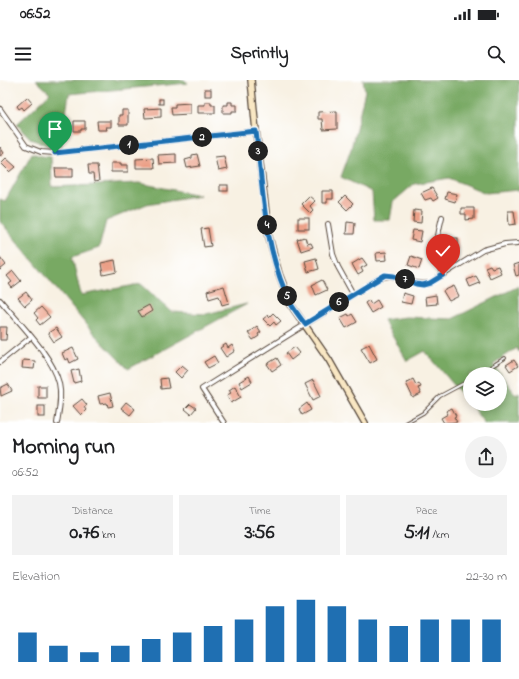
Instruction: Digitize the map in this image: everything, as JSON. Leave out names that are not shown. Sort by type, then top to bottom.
[{"type":"street","points":[[251,80],[269,237],[275,262],[291,305],[329,360],[365,423]]},
{"type":"street","points":[[0,109],[26,146],[41,152],[55,153],[256,131]]},
{"type":"street","points":[[442,217],[437,239],[437,256],[443,275]]},
{"type":"street","points":[[328,224],[333,254],[338,267],[353,294]]},
{"type":"street","points":[[224,423],[202,389],[353,294],[385,275],[394,276],[416,284],[423,285],[430,283],[484,250],[518,242]]},
{"type":"street","points":[[0,300],[51,364],[59,384],[60,400],[57,423]]},
{"type":"street","points":[[0,362],[31,337]]},
{"type":"lane","points":[[490,367],[505,358]]},
{"type":"lane","points":[[405,423],[423,413],[440,396],[463,384]]},
{"type":"green space","points":[[36,80],[184,80],[188,83],[69,94],[61,146],[51,147],[31,139],[17,124],[50,93]]},
{"type":"green space","points":[[363,80],[519,80],[519,190],[486,193],[449,178],[414,184],[393,202],[390,220],[374,220],[372,192],[341,177],[351,149],[365,91]]},
{"type":"green space","points":[[32,153],[51,157],[52,187],[139,183],[199,195],[147,204],[106,221],[99,248],[72,257],[81,295],[141,284],[172,312],[206,314],[247,304],[128,369],[94,334],[0,221],[0,199],[5,201]]},
{"type":"green space","points":[[519,286],[519,352],[517,348],[493,364],[495,367],[463,367],[463,396],[425,351],[407,361],[383,320],[406,317],[452,319]]},
{"type":"green space","points":[[507,383],[516,395],[519,393],[519,423],[484,423],[475,411],[507,411]]},
{"type":"building","points":[[205,89],[211,89],[211,96],[205,96]]},
{"type":"building","points":[[27,97],[32,103],[24,110],[22,107],[19,109],[17,106]]},
{"type":"building","points":[[159,99],[163,99],[163,104],[159,104]]},
{"type":"building","points":[[205,102],[211,102],[211,105],[215,105],[215,113],[198,113],[198,105],[205,105]]},
{"type":"building","points":[[228,102],[232,102],[232,105],[237,105],[237,111],[232,111],[232,113],[223,113],[223,105],[228,105]]},
{"type":"building","points":[[190,103],[190,114],[172,115],[171,107],[175,107],[175,104]]},
{"type":"building","points":[[161,108],[161,117],[145,118],[144,109]]},
{"type":"building","points":[[122,110],[128,110],[128,125],[119,125],[119,115],[122,115]]},
{"type":"building","points":[[337,111],[337,129],[323,130],[322,119],[318,119],[318,112]]},
{"type":"building","points":[[74,121],[85,121],[85,129],[81,129],[81,131],[74,131]]},
{"type":"building","points":[[97,121],[111,121],[111,127],[106,127],[107,130],[98,130]]},
{"type":"building","points":[[0,147],[4,153],[0,156]]},
{"type":"building","points":[[176,154],[176,163],[159,164],[158,155]]},
{"type":"building","points":[[197,154],[200,166],[187,168],[185,160],[192,158],[192,155]]},
{"type":"building","points":[[224,156],[227,169],[218,171],[215,157]]},
{"type":"building","points":[[6,158],[16,167],[10,172],[1,163]]},
{"type":"building","points":[[153,158],[154,168],[136,168],[136,159]]},
{"type":"building","points":[[111,163],[128,165],[128,172],[111,172]]},
{"type":"building","points":[[88,165],[97,165],[99,181],[94,182],[93,174],[89,174]]},
{"type":"building","points":[[55,168],[73,168],[73,177],[56,177]]},
{"type":"building","points":[[220,185],[228,185],[228,191],[220,191]]},
{"type":"building","points":[[432,188],[438,198],[433,201],[431,198],[425,200],[421,193]]},
{"type":"building","points":[[322,191],[333,191],[333,199],[327,199],[327,203],[322,203]]},
{"type":"building","points":[[447,192],[457,194],[455,202],[445,199]]},
{"type":"building","points":[[309,196],[315,201],[310,206],[313,210],[310,213],[301,204]]},
{"type":"building","points":[[345,196],[353,204],[347,210],[339,202]]},
{"type":"building","points":[[461,208],[474,208],[474,219],[466,220],[466,214],[461,214]]},
{"type":"building","points":[[414,210],[422,211],[421,223],[413,222]]},
{"type":"building","points":[[508,211],[514,211],[516,224],[509,225]]},
{"type":"building","points":[[298,218],[309,218],[309,229],[298,229]]},
{"type":"building","points":[[347,222],[355,223],[354,234],[346,234]]},
{"type":"building","points":[[208,228],[211,246],[204,247],[201,229]]},
{"type":"building","points":[[413,230],[422,231],[420,242],[411,240]]},
{"type":"building","points":[[305,237],[307,244],[311,243],[313,247],[301,251],[297,239]]},
{"type":"building","points":[[450,238],[458,238],[458,250],[450,250]]},
{"type":"building","points":[[386,252],[387,260],[377,261],[376,253]]},
{"type":"building","points":[[411,256],[422,260],[419,269],[408,265]]},
{"type":"building","points":[[0,257],[6,265],[0,270]]},
{"type":"building","points":[[316,258],[319,269],[308,272],[305,261]]},
{"type":"building","points":[[362,258],[367,265],[361,268],[363,272],[358,275],[352,264]]},
{"type":"building","points":[[115,260],[117,272],[103,275],[101,263]]},
{"type":"building","points":[[519,263],[519,275],[516,276],[513,265]]},
{"type":"building","points":[[490,265],[492,268],[498,266],[501,273],[490,278],[485,267]]},
{"type":"building","points":[[13,271],[21,281],[12,288],[9,284],[12,282],[7,276]]},
{"type":"building","points":[[476,276],[480,283],[470,287],[467,280]]},
{"type":"building","points":[[322,280],[327,290],[316,295],[312,285]]},
{"type":"building","points":[[224,286],[229,303],[222,305],[219,296],[209,299],[207,291]]},
{"type":"building","points":[[454,286],[459,296],[449,301],[443,291]]},
{"type":"building","points":[[26,292],[32,300],[25,306],[18,298]]},
{"type":"building","points":[[403,293],[413,296],[411,304],[401,302]]},
{"type":"building","points":[[436,295],[437,304],[426,305],[425,297]]},
{"type":"building","points":[[369,300],[371,304],[377,300],[381,307],[371,313],[365,303]]},
{"type":"building","points":[[149,305],[152,311],[142,317],[138,311]]},
{"type":"building","points":[[41,307],[50,317],[40,325],[36,320],[38,318],[34,313]]},
{"type":"building","points":[[273,313],[281,321],[276,325],[274,322],[270,326],[263,319],[268,315],[269,317]]},
{"type":"building","points":[[348,314],[349,316],[352,314],[357,322],[346,328],[340,318]]},
{"type":"building","points":[[257,326],[261,332],[258,334],[259,336],[253,340],[248,333]]},
{"type":"building","points":[[0,327],[7,327],[6,340],[0,340]]},
{"type":"building","points":[[56,328],[62,337],[54,342],[48,333]]},
{"type":"building","points":[[226,344],[228,348],[232,345],[235,351],[226,357],[220,348]]},
{"type":"building","points":[[369,344],[377,359],[370,363],[361,348]]},
{"type":"building","points":[[295,347],[300,353],[291,360],[286,353]]},
{"type":"building","points":[[73,348],[78,359],[70,363],[68,358],[65,360],[62,353]]},
{"type":"building","points":[[214,356],[218,363],[208,368],[204,362]]},
{"type":"building","points":[[277,358],[281,365],[272,371],[267,364]]},
{"type":"building","points":[[23,360],[35,361],[34,369],[22,368]]},
{"type":"building","points":[[514,360],[518,366],[510,371],[506,365]]},
{"type":"building","points":[[182,365],[188,370],[181,378],[175,372]]},
{"type":"building","points":[[79,369],[81,381],[74,383],[71,371]]},
{"type":"building","points":[[249,376],[252,382],[242,388],[239,382]]},
{"type":"building","points":[[167,378],[169,388],[161,389],[160,379]]},
{"type":"building","points":[[413,379],[416,385],[419,383],[421,387],[418,388],[421,394],[413,398],[406,383]]},
{"type":"building","points":[[313,380],[321,396],[313,400],[305,384]]},
{"type":"building","points":[[8,384],[12,391],[1,396],[0,388]]},
{"type":"building","points":[[38,386],[46,386],[46,398],[38,398]]},
{"type":"building","points":[[235,386],[241,397],[231,403],[227,395],[231,393],[229,390]]},
{"type":"building","points":[[110,393],[113,406],[108,407],[107,403],[100,404],[98,396]]},
{"type":"building","points":[[82,399],[87,405],[84,407],[86,410],[81,415],[73,406]]},
{"type":"building","points":[[126,402],[135,409],[130,415],[121,408]]},
{"type":"building","points":[[307,403],[311,410],[302,415],[299,409]]},
{"type":"building","points":[[190,404],[196,408],[191,414],[185,409]]},
{"type":"building","points":[[38,406],[45,406],[45,417],[38,417]]},
{"type":"building","points":[[452,408],[457,422],[444,423],[441,418],[448,414],[446,411]]},
{"type":"route","points":[[55,153],[256,131],[269,237],[278,274],[291,305],[305,324],[385,275],[404,278],[416,284],[423,285],[430,283],[443,275]]}]
